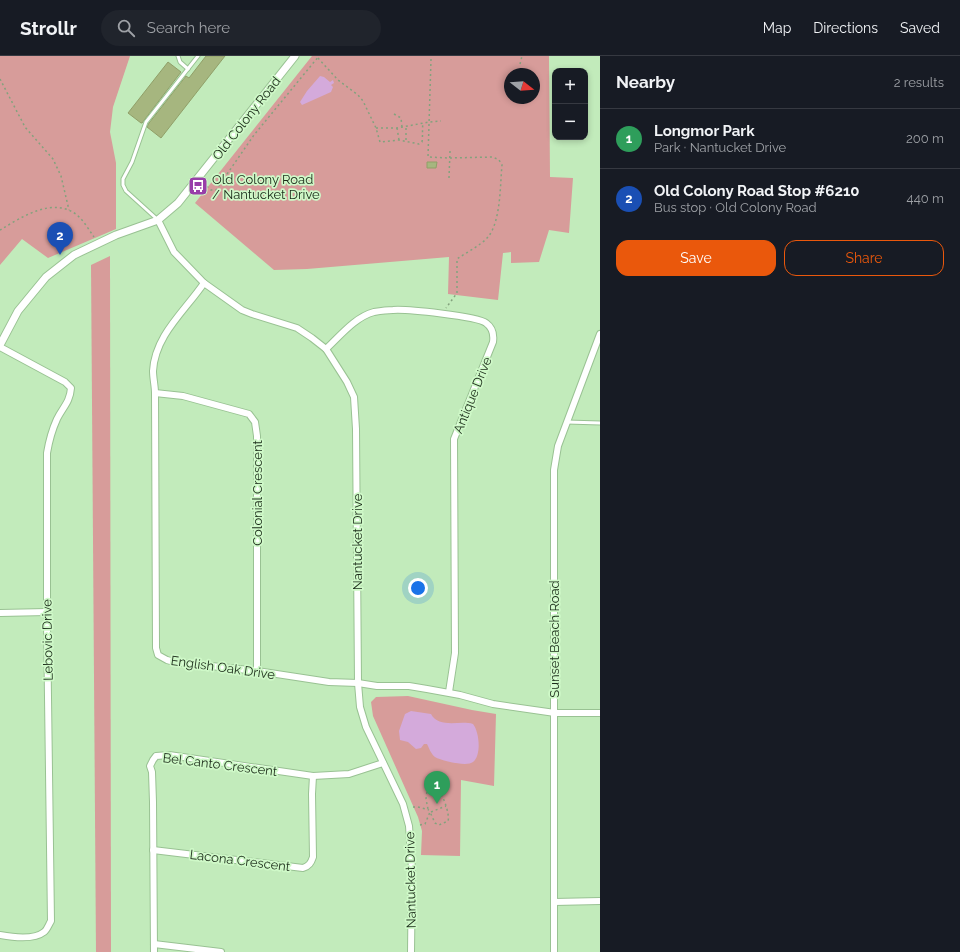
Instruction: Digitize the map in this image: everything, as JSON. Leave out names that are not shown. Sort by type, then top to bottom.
[{"type":"street","name":"Old Colony Road","points":[[0,346],[18,311],[46,277],[74,255],[99,243],[158,220],[168,213],[198,179],[296,56]]},
{"type":"street","name":"Nantucket Drive","points":[[158,220],[174,252],[204,282],[242,310],[297,328],[326,349],[348,382],[354,398],[356,413],[358,683],[360,707],[366,728],[403,804],[410,826],[412,869],[411,952]]},
{"type":"street","name":"English Oak Drive","points":[[204,282],[164,335],[156,352],[153,372],[155,393],[156,648],[158,655],[166,660],[174,662],[257,671],[330,682],[358,683],[377,686],[409,686],[449,692],[492,704],[555,713],[600,712]]},
{"type":"street","name":"Antique Drive","points":[[326,349],[360,318],[374,312],[393,310],[442,313],[485,322],[490,327],[493,342],[454,439],[455,653],[449,692]]},
{"type":"street","name":"Sunset Beach Road","points":[[554,952],[554,470],[558,446],[600,334]]},
{"type":"street","name":"Lebovic Drive","points":[[0,346],[65,382],[71,388],[70,397],[57,419],[50,436],[47,453],[47,612],[51,921],[44,932],[32,937],[0,935]]},
{"type":"street","name":"Colonial Crescent","points":[[155,393],[183,396],[249,414],[257,427],[257,671]]},
{"type":"street","points":[[0,612],[47,612]]},
{"type":"street","name":"Bel Canto Crescent","points":[[154,952],[152,772],[150,766],[152,760],[156,756],[169,755],[313,776],[349,774],[383,763]]},
{"type":"street","name":"Lacona Crescent","points":[[153,850],[303,868],[308,866],[313,857],[313,776]]},
{"type":"street","points":[[554,902],[600,901]]},
{"type":"street","points":[[154,944],[221,952]]},
{"type":"lane","points":[[178,56],[180,62],[188,69]]},
{"type":"lane","points":[[158,220],[125,190],[123,179],[132,162],[146,122],[198,56]]},
{"type":"lane","points":[[567,422],[600,423]]},
{"type":"path","points":[[520,64],[522,56]]},
{"type":"path","points":[[198,179],[211,190],[216,190],[254,135],[319,57],[338,80],[358,95],[363,101],[376,128],[380,142],[406,140],[414,144],[419,144],[422,142],[423,123]]},
{"type":"path","points":[[431,59],[428,157],[492,157],[499,160],[502,165],[498,214],[488,237],[457,259],[457,293],[442,313]]},
{"type":"path","points":[[0,80],[25,127],[53,160],[61,176],[68,210]]},
{"type":"path","points":[[394,114],[401,118],[402,127]]},
{"type":"path","points":[[376,128],[397,128],[441,121]]},
{"type":"path","points":[[406,126],[406,140]]},
{"type":"path","points":[[397,128],[399,140]]},
{"type":"path","points":[[449,178],[450,151]]},
{"type":"path","points":[[0,230],[25,216],[44,209],[60,208],[68,210],[78,216],[99,243]]},
{"type":"path","points":[[430,789],[441,793],[450,818],[448,821],[439,825],[435,823],[428,809],[426,799],[427,792],[430,789]]},
{"type":"path","points":[[420,825],[425,824],[430,812],[446,806]]},
{"type":"path","points":[[413,807],[428,809]]},
{"type":"shaded area","points":[[0,56],[130,56],[113,107],[110,132],[116,163],[116,229],[48,258],[22,239],[0,265]]},
{"type":"shaded area","points":[[312,56],[549,56],[550,177],[573,178],[569,233],[549,230],[539,262],[511,263],[511,252],[503,253],[498,300],[448,294],[449,257],[307,269],[274,270],[195,203]]},
{"type":"shaded area","points":[[320,76],[324,77],[330,82],[333,80],[334,83],[331,85],[333,87],[331,92],[302,105],[300,102]]},
{"type":"shaded area","points":[[110,256],[111,952],[96,952],[91,265]]},
{"type":"shaded area","points":[[408,696],[496,714],[494,786],[461,780],[460,856],[421,855],[422,831],[418,817],[373,716],[371,702],[376,697]]},
{"type":"shaded area","points":[[411,711],[431,714],[435,719],[444,723],[473,724],[477,732],[479,743],[476,759],[473,762],[466,764],[449,762],[435,757],[431,753],[427,744],[424,744],[421,748],[416,749],[408,742],[400,740],[399,731],[405,714]]},
{"type":"building","points":[[206,56],[225,56],[161,138],[147,127],[149,123],[186,76],[189,78]]},
{"type":"building","points":[[168,62],[181,72],[141,123],[128,113]]},
{"type":"building","points":[[427,162],[437,162],[436,168],[427,168]]},
{"type":"place","name":"Old Colony Road / Nantucket Drive","points":[[198,186]]},
{"type":"place","name":"Old Colony Road Stop #6210","points":[[60,255]]},
{"type":"place","name":"Longmor Park","points":[[437,804]]}]
